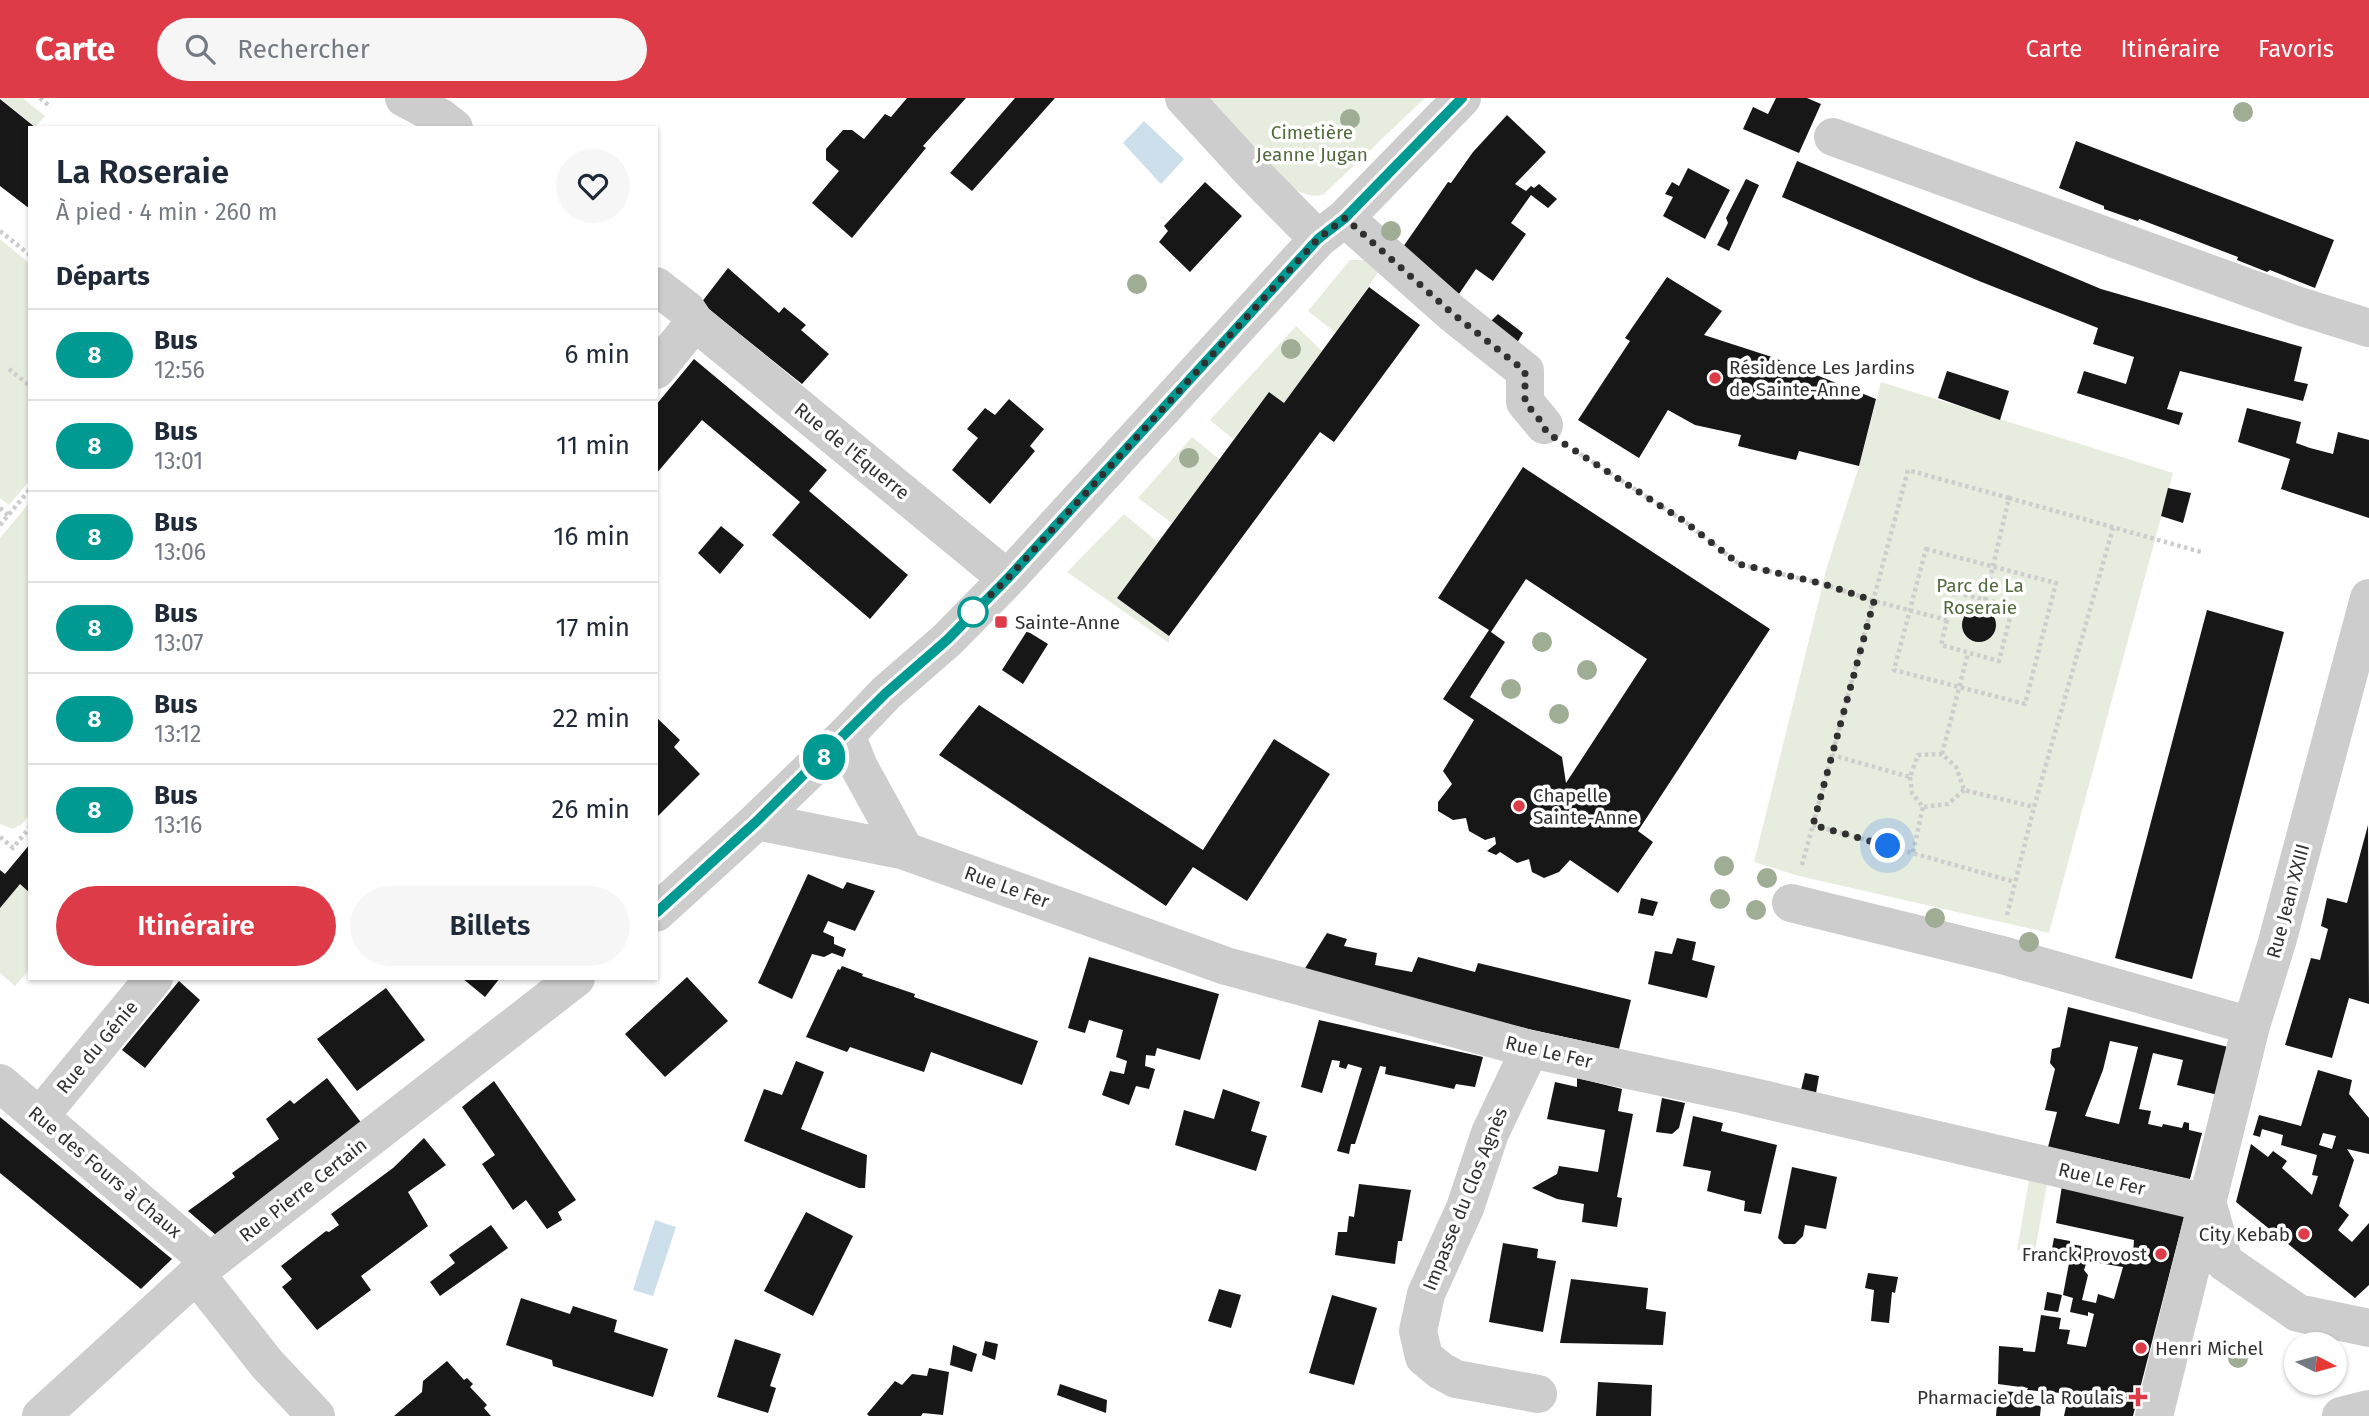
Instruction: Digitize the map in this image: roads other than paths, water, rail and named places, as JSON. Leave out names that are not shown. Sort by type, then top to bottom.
[{"type":"street","points":[[404,98],[451,126]]},
{"type":"street","points":[[1184,98],[1331,228],[1452,313],[1525,371],[1525,402],[1544,425]]},
{"type":"street","points":[[658,911],[757,821],[886,693],[947,640],[1009,577],[1331,228],[1462,98]]},
{"type":"street","points":[[1833,137],[2299,306],[2369,328]]},
{"type":"street","name":"Rue de l'Équerre","points":[[658,288],[687,310],[695,323],[993,567],[1009,577]]},
{"type":"street","points":[[658,368],[695,323]]},
{"type":"street","name":"Rue Jean XXIII","points":[[2157,1414],[2251,1026],[2277,942],[2369,598]]},
{"type":"street","points":[[846,735],[859,767],[905,851]]},
{"type":"street","name":"Rue Le Fer","points":[[757,821],[905,851],[1226,966],[1530,1049],[1741,1094],[2207,1203]]},
{"type":"street","points":[[1791,903],[2002,955],[2251,1026]]},
{"type":"street","name":"Rue du Génie","points":[[40,1116],[152,980]]},
{"type":"street","name":"Rue Pierre Certain","points":[[41,1416],[203,1268],[573,980]]},
{"type":"street","name":"Impasse du Clos Agnès","points":[[1530,1049],[1490,1133],[1465,1208],[1426,1294],[1418,1331],[1424,1357],[1456,1379],[1538,1394]]},
{"type":"street","name":"Rue des Fours à Chaux","points":[[0,1083],[40,1116],[203,1268],[267,1364],[316,1416]]},
{"type":"street","points":[[2207,1203],[2224,1262],[2298,1313],[2369,1328]]},
{"type":"street","points":[[2342,1416],[2369,1409]]},
{"type":"water","points":[[1144,121],[1184,159],[1161,184],[1123,143]]},
{"type":"water","points":[[655,1220],[676,1227],[653,1296],[633,1290]]},
{"type":"place","name":"Résidence Les Jardins de Sainte-Anne","points":[[1715,378]]},
{"type":"place","name":"Sainte-Anne","points":[[1001,622]]},
{"type":"place","name":"Chapelle Sainte-Anne","points":[[1519,806]]},
{"type":"place","name":"City Kebab","points":[[2304,1234]]},
{"type":"place","name":"Franck Provost","points":[[2161,1254]]},
{"type":"place","name":"Henri Michel","points":[[2141,1348]]},
{"type":"place","name":"Pharmacie de la Roulais","points":[[2138,1397]]},
{"type":"park label","name":"Cimetière Jeanne Jugan","points":[[1312,143]]},
{"type":"park label","name":"Parc de La Roseraie","points":[[1980,596]]}]
